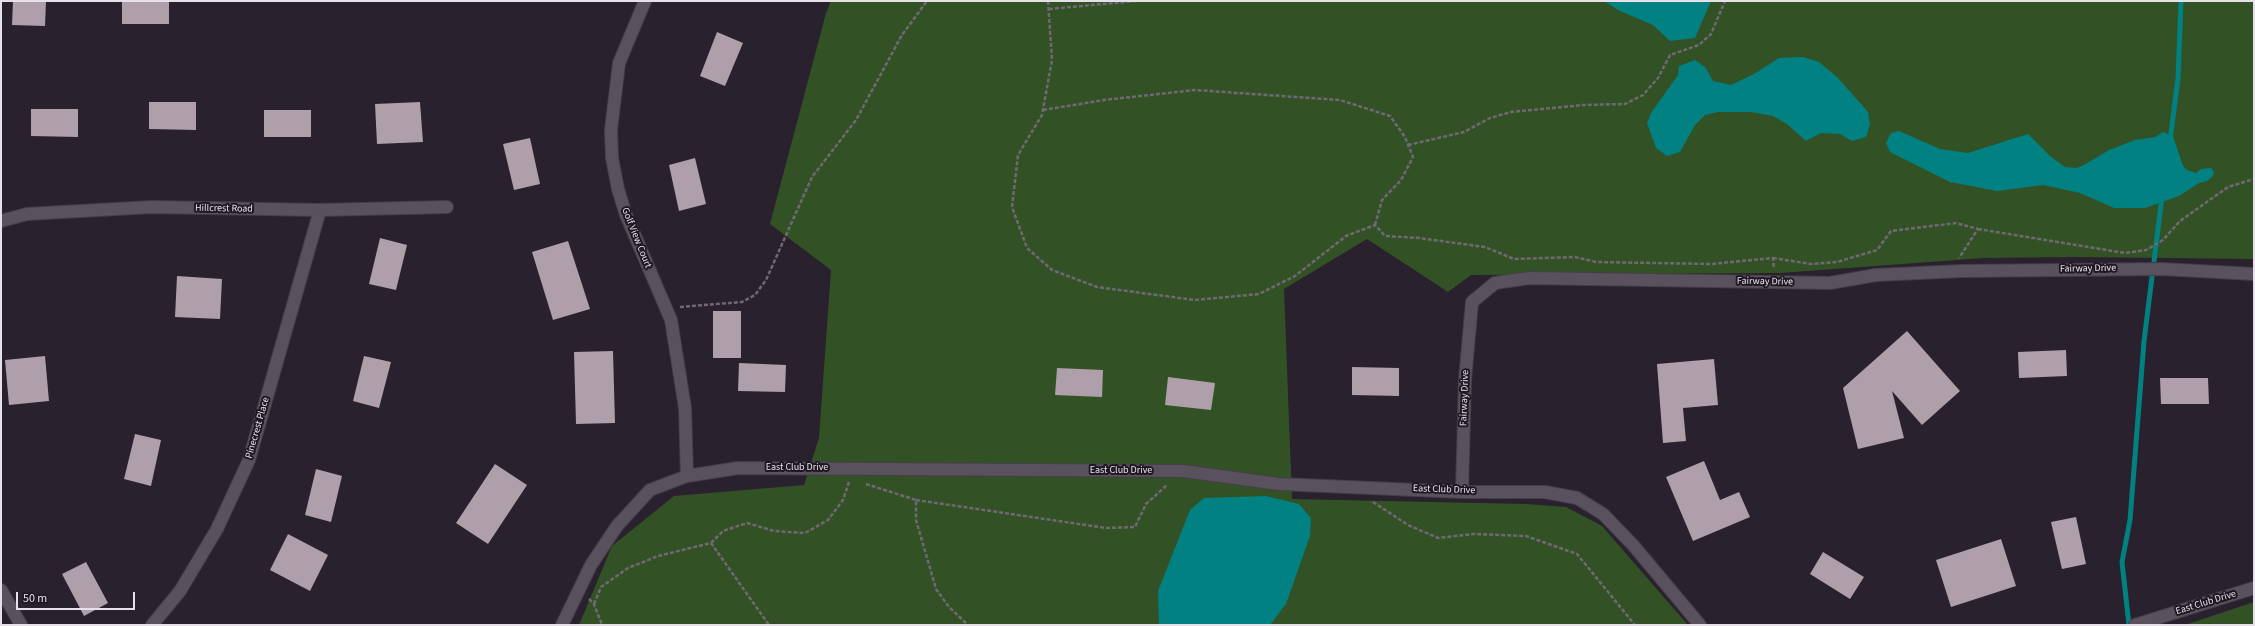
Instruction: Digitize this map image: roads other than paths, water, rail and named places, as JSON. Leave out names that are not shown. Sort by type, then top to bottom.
[{"type":"street","name":"Golf View Court","points":[[646,1],[619,63],[612,130],[612,158],[618,189],[626,215],[671,320],[680,370],[684,408],[687,476]]},
{"type":"street","name":"Hillcrest Road","points":[[1,221],[27,214],[152,207],[320,210],[447,207]]},
{"type":"street","name":"Pinecrest Place","points":[[152,625],[180,591],[217,529],[249,460],[320,210]]},
{"type":"street","name":"Fairway Drive","points":[[1462,492],[1465,380],[1472,302],[1495,282],[1529,278],[1830,283],[1876,275],[1950,271],[2161,269],[2254,274]]},
{"type":"street","name":"East Club Drive","points":[[562,625],[591,565],[617,526],[650,490],[687,476],[738,468],[1183,471],[1279,484],[1462,492],[1545,492],[1577,498],[1603,514],[1633,545],[1700,625]]},
{"type":"street","name":"East Club Drive","points":[[2135,625],[2254,588]]},
{"type":"street","points":[[1,590],[21,625]]},
{"type":"waterway","points":[[2170,141],[2178,78],[2181,1]]},
{"type":"waterway","points":[[2129,625],[2122,562],[2130,520],[2144,341],[2162,197]]}]
